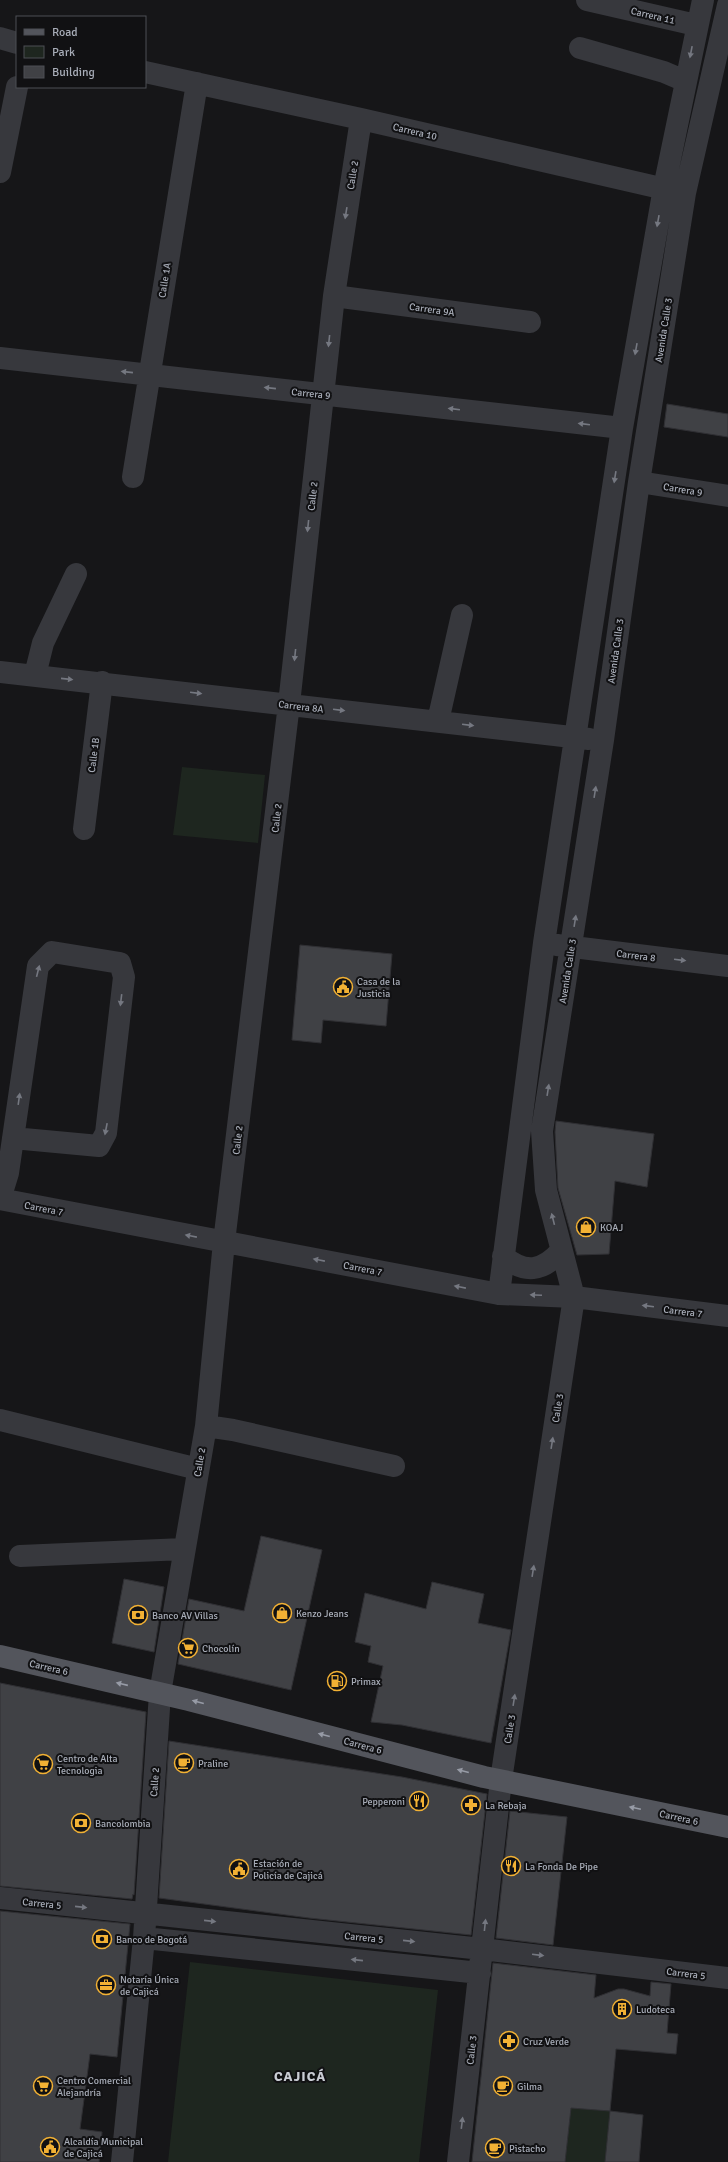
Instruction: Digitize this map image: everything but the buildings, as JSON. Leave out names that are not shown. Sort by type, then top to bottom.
[{"type":"main road","name":"Carrera 6","points":[[0,1656],[160,1693],[501,1780],[728,1827]]},
{"type":"street","name":"Carrera 11","points":[[587,0],[696,25]]},
{"type":"street","points":[[499,1294],[544,943],[622,428],[664,188],[696,25],[703,0]]},
{"type":"street","name":"Avenida Calle 3","points":[[574,1297],[546,1190],[542,1131],[603,740],[639,482],[685,193],[728,5]]},
{"type":"street","points":[[0,38],[16,43]]},
{"type":"street","points":[[580,48],[664,72],[685,81]]},
{"type":"street","name":"Carrera 10","points":[[146,72],[361,119],[685,193]]},
{"type":"street","name":"Calle 1A","points":[[133,477],[197,83]]},
{"type":"street","points":[[0,172],[17,88]]},
{"type":"street","name":"Calle 2","points":[[122,2162],[146,1914],[160,1693],[206,1426],[224,1242],[289,704],[334,296],[361,119]]},
{"type":"street","name":"Carrera 9A","points":[[334,296],[530,322]]},
{"type":"street","name":"Carrera 9","points":[[0,358],[622,428]]},
{"type":"street","name":"Carrera 9","points":[[639,482],[728,496]]},
{"type":"street","points":[[35,675],[43,643],[76,574]]},
{"type":"street","points":[[438,721],[462,615]]},
{"type":"street","name":"Carrera 8A","points":[[0,672],[102,682],[603,740]]},
{"type":"street","name":"Calle 1B","points":[[84,828],[102,682]]},
{"type":"street","name":"Carrera 8","points":[[544,943],[728,966]]},
{"type":"street","points":[[0,1199],[8,1173],[13,1138],[38,966],[52,952],[120,964],[124,977],[106,1133],[99,1146],[13,1138]]},
{"type":"street","name":"Carrera 7","points":[[0,1199],[499,1294],[574,1297],[728,1316]]},
{"type":"street","points":[[503,1256],[513,1265],[527,1269],[540,1268],[552,1261],[561,1251]]},
{"type":"street","name":"Calle 3","points":[[458,2162],[501,1780],[574,1297]]},
{"type":"street","points":[[0,1420],[198,1469]]},
{"type":"street","points":[[206,1426],[233,1430],[394,1466]]},
{"type":"street","points":[[20,1556],[184,1549]]},
{"type":"street","name":"Carrera 5","points":[[0,1898],[482,1949],[728,1978]]},
{"type":"street","points":[[144,1938],[480,1973]]},
{"type":"green space","points":[[182,767],[265,775],[258,843],[173,835]]},
{"type":"green space","points":[[190,1962],[438,1990],[419,2162],[168,2162]]},
{"type":"green space","points":[[570,2108],[610,2111],[605,2162],[565,2162]]},
{"type":"place","name":"Casa de la Justicia","points":[[343,987]]},
{"type":"place","name":"KOAJ","points":[[586,1227]]},
{"type":"place","name":"Kenzo Jeans","points":[[282,1613]]},
{"type":"place","name":"Banco AV Villas","points":[[138,1615]]},
{"type":"place","name":"Chocolín","points":[[188,1648]]},
{"type":"place","name":"Primax","points":[[337,1681]]},
{"type":"place","name":"Praline","points":[[184,1763]]},
{"type":"place","name":"Centro de Alta Tecnologia","points":[[43,1764]]},
{"type":"place","name":"Pepperoni","points":[[419,1801]]},
{"type":"place","name":"La Rebaja","points":[[471,1805]]},
{"type":"place","name":"Bancolombia","points":[[81,1823]]},
{"type":"place","name":"La Fonda De Pipe","points":[[511,1866]]},
{"type":"place","name":"Estación de Policía de Cajicá","points":[[239,1869]]},
{"type":"place","name":"Banco de Bogotá","points":[[102,1939]]},
{"type":"place","name":"Notaría Única de Cajicá","points":[[106,1985]]},
{"type":"place","name":"Ludoteca","points":[[622,2009]]},
{"type":"place","name":"Cruz Verde","points":[[509,2041]]},
{"type":"place","name":"Centro Comercial Alejandría","points":[[43,2086]]},
{"type":"place","name":"Gilma","points":[[503,2086]]},
{"type":"place","name":"Alcaldía Municipal de Cajicá","points":[[50,2147]]},
{"type":"place","name":"Pistacho","points":[[495,2148]]},
{"type":"district","name":"CAJICÁ","points":[[300,2076]]}]
